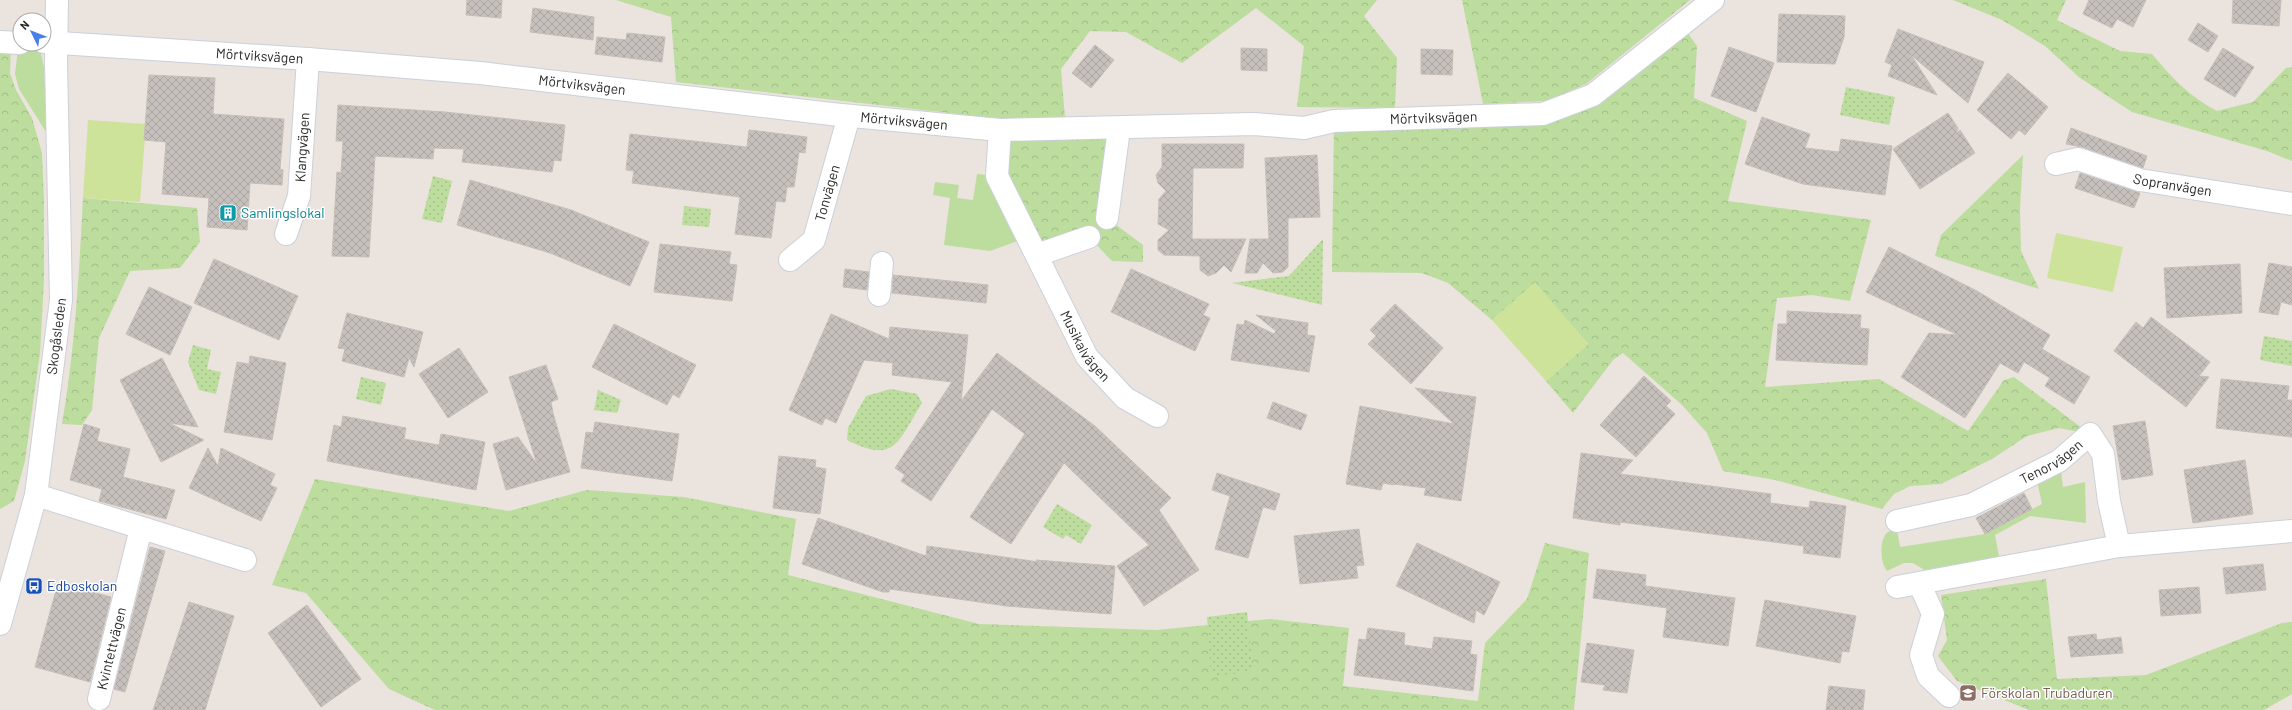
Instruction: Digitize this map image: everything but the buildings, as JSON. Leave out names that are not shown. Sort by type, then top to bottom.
[{"type":"street","name":"Skogåsleden","points":[[52,35],[57,0]]},
{"type":"street","name":"Mörtviksvägen","points":[[52,42],[308,59],[480,73],[849,116],[1000,130],[1119,129],[1254,124],[1304,128],[1334,121],[1543,114],[1593,95],[1713,0]]},
{"type":"street","points":[[0,42],[12,43]]},
{"type":"street","name":"Skogåsleden","points":[[0,624],[36,495],[61,300],[56,62],[52,46]]},
{"type":"street","name":"Klangvägen","points":[[286,234],[299,196],[308,59]]},
{"type":"street","name":"Tonvägen","points":[[790,260],[814,240],[849,116]]},
{"type":"street","points":[[1107,218],[1119,129]]},
{"type":"street","name":"Musikalvägen","points":[[1000,130],[997,176],[1086,357],[1125,398],[1157,416]]},
{"type":"street","name":"Sopranvägen","points":[[2056,164],[2078,159],[2140,180],[2292,204]]},
{"type":"street","points":[[1037,255],[1089,237]]},
{"type":"street","points":[[879,295],[882,263]]},
{"type":"street","name":"Tenorvägen","points":[[1896,521],[1971,505],[2059,461],[2090,434],[2104,454],[2109,501],[2119,546]]},
{"type":"street","points":[[36,495],[245,560]]},
{"type":"street","name":"Kvintettvägen","points":[[99,699],[141,528]]},
{"type":"street","points":[[1897,588],[1920,585],[2119,546],[2292,531]]},
{"type":"street","points":[[1920,585],[1933,614],[1921,655],[1928,676],[1949,696]]},
{"type":"green space","points":[[616,0],[1377,0],[1364,16],[1397,58],[1395,108],[1297,107],[1304,46],[1256,8],[1182,63],[1126,32],[1090,31],[1061,69],[1065,118],[993,118],[676,82],[671,17]]},
{"type":"green space","points":[[1462,0],[1690,0],[1586,84],[1547,101],[1483,104]]},
{"type":"green space","points":[[1953,0],[2066,0],[2057,20],[2120,51],[2152,54],[2182,86],[2198,100],[2217,111],[2253,102],[2286,68],[2292,67],[2292,161],[2267,151],[2132,112],[2080,78],[2045,46],[2002,20]]},
{"type":"green space","points":[[1682,25],[1697,46],[1694,98],[1747,121],[1728,201],[1871,220],[1850,301],[1812,295],[1777,298],[1765,387],[1879,379],[1968,431],[2004,380],[2014,377],[2090,434],[2059,428],[2027,436],[1992,459],[1941,484],[1910,486],[1894,494],[1882,509],[1775,480],[1723,471],[1707,433],[1682,405],[1623,353],[1613,360],[1573,413],[1546,381],[1588,344],[1535,283],[1492,320],[1448,283],[1422,273],[1332,272],[1334,121],[1543,114]]},
{"type":"green space","points":[[0,43],[11,43],[10,73],[16,90],[32,118],[42,153],[44,201],[44,280],[40,353],[25,461],[14,501],[0,509]]},
{"type":"green space","points":[[18,52],[41,52],[44,68],[48,135],[19,89],[15,74]]},
{"type":"green space","points":[[1846,87],[1895,97],[1889,125],[1840,115]]},
{"type":"green space","points":[[88,120],[146,124],[140,202],[83,198]]},
{"type":"green space","points":[[1119,129],[1107,218],[1143,245],[1143,262],[1112,261],[1089,237],[1037,255],[997,176],[1000,130]]},
{"type":"green space","points":[[2023,155],[2020,209],[2021,251],[2039,289],[1935,256],[1941,235]]},
{"type":"green space","points":[[977,174],[997,176],[1028,237],[990,251],[944,245],[950,198],[933,195],[935,182],[959,185],[957,198],[973,200]]},
{"type":"green space","points":[[433,176],[452,181],[442,223],[422,219]]},
{"type":"green space","points":[[83,198],[197,208],[200,242],[180,268],[130,271],[99,338],[92,410],[82,425],[62,424],[73,340]]},
{"type":"green space","points":[[684,206],[711,209],[709,227],[682,225]]},
{"type":"green space","points":[[2056,233],[2123,247],[2113,292],[2047,278]]},
{"type":"green space","points":[[1323,239],[1322,305],[1232,283],[1289,276]]},
{"type":"green space","points":[[1535,282],[1588,344],[1546,381],[1492,320]]},
{"type":"green space","points":[[2264,336],[2292,341],[2292,366],[2260,360]]},
{"type":"green space","points":[[193,345],[211,350],[207,369],[221,372],[216,394],[199,390],[188,362]]},
{"type":"green space","points":[[361,377],[386,383],[381,405],[356,399]]},
{"type":"green space","points":[[891,389],[917,394],[922,403],[901,438],[894,445],[886,449],[876,450],[863,447],[847,440],[848,428],[866,396]]},
{"type":"green space","points":[[598,390],[621,400],[617,413],[594,410]]},
{"type":"green space","points":[[2061,471],[2063,487],[2085,482],[2086,523],[2030,516],[1995,535],[2000,562],[1928,572],[1913,563],[1904,563],[1887,571],[1882,557],[1882,545],[1885,535],[1889,531],[1897,530],[1900,547],[1985,534],[2042,504],[2037,481]]},
{"type":"green space","points":[[315,479],[509,511],[587,490],[684,497],[796,519],[788,575],[979,624],[1156,630],[1270,619],[1349,628],[1343,686],[1478,701],[1485,643],[1527,599],[1545,543],[1589,553],[1574,710],[435,710],[389,689],[306,593],[272,585]]},
{"type":"green space","points":[[1057,504],[1092,525],[1081,544],[1066,535],[1063,539],[1043,527]]},
{"type":"green space","points":[[2046,579],[2057,679],[2146,675],[2282,623],[2292,622],[2292,694],[2264,710],[2029,710],[1957,681],[1938,656],[1947,640],[1941,595]]},
{"type":"green space","points":[[1247,612],[1253,672],[1211,676],[1207,617]]},
{"type":"place","name":"Samlingslokal","points":[[228,213]]},
{"type":"place","name":"Edboskolan","points":[[34,586]]},
{"type":"place","name":"Förskolan Trubaduren","points":[[1968,693]]}]
